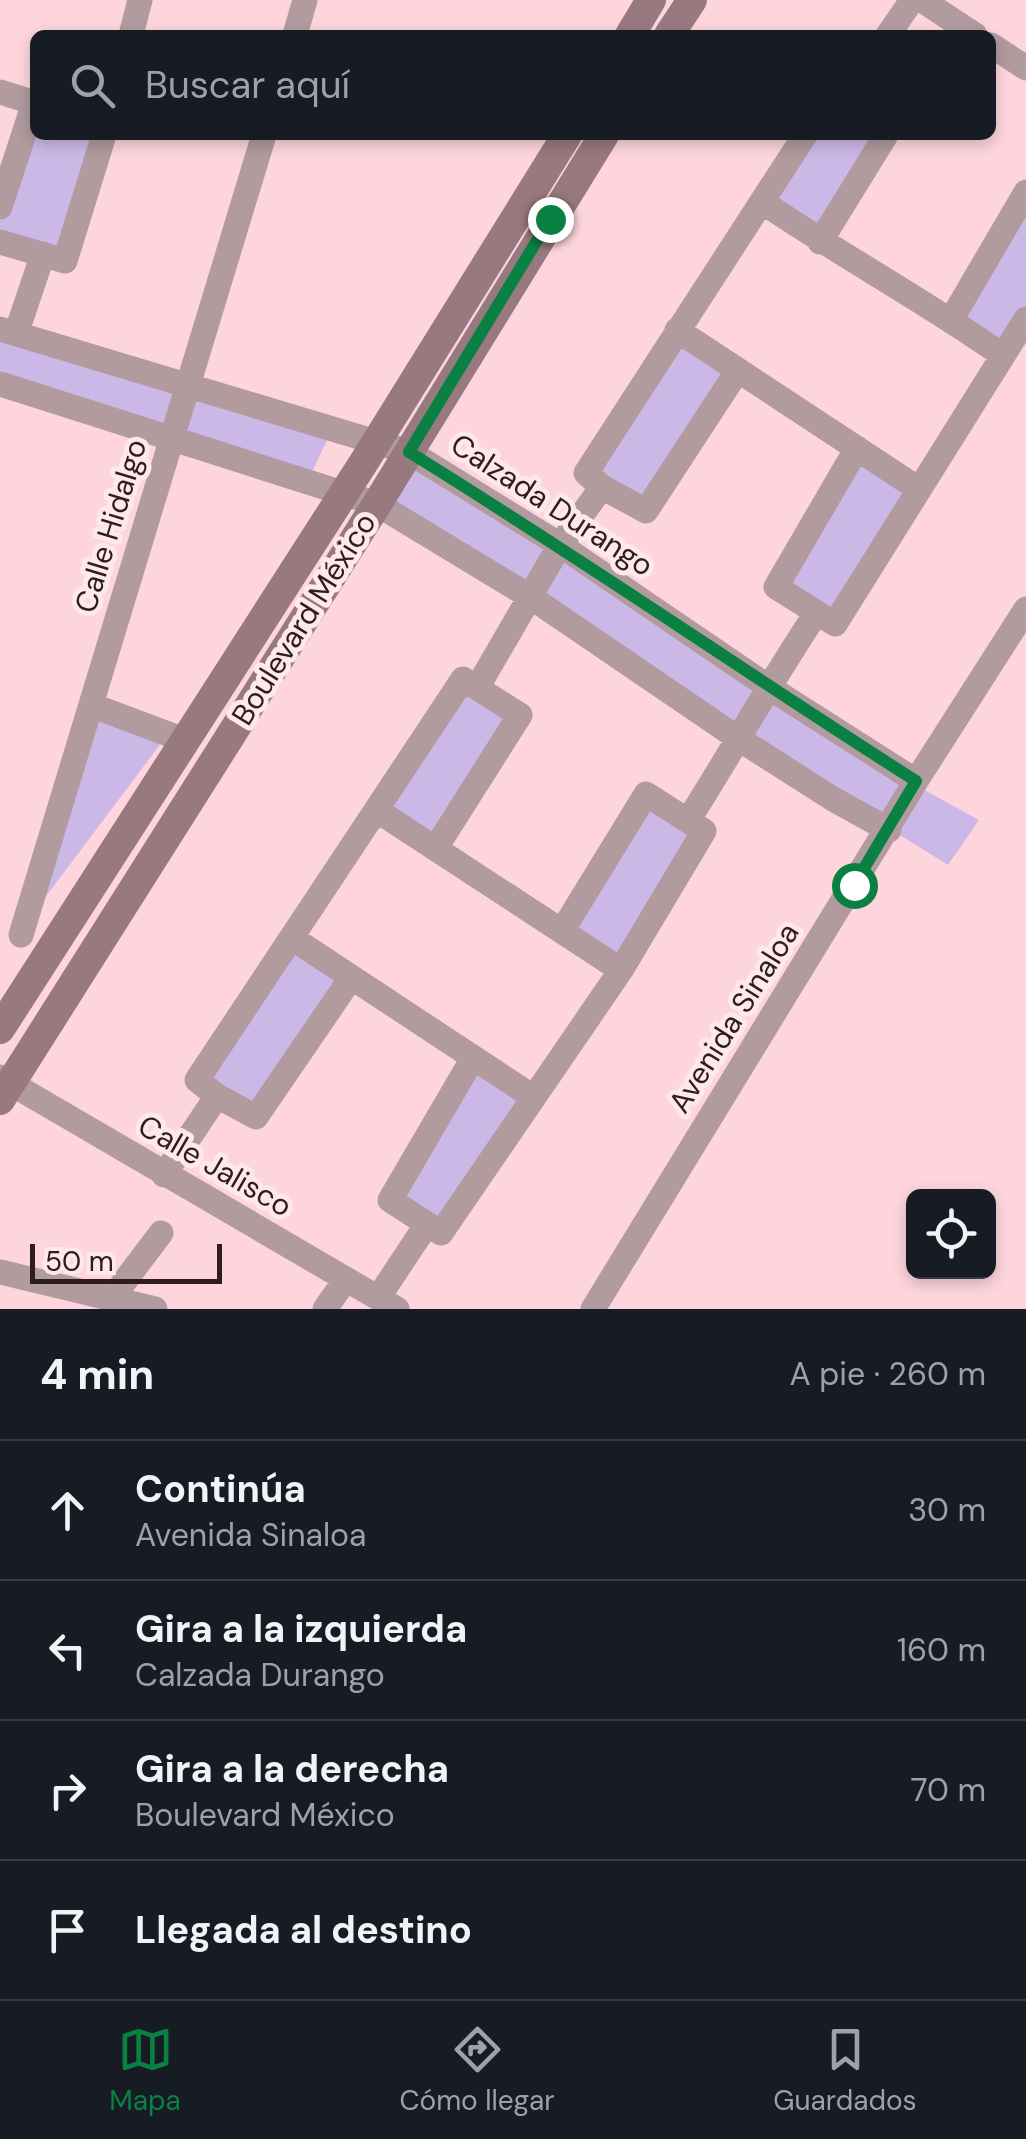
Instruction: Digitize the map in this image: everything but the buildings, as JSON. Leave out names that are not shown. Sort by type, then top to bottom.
[{"type":"main road","points":[[633,30],[652,0]]},
{"type":"main road","points":[[672,30],[692,0]]},
{"type":"main road","name":"Boulevard México","points":[[0,1029],[346,492],[564,140]]},
{"type":"main road","name":"Boulevard México","points":[[4,1087],[377,504],[601,140]]},
{"type":"street","points":[[132,30],[140,0]]},
{"type":"street","points":[[297,30],[306,0]]},
{"type":"street","points":[[891,30],[912,0]]},
{"type":"street","points":[[922,0],[967,30]]},
{"type":"street","points":[[996,48],[1023,64]]},
{"type":"street","points":[[0,92],[30,102]]},
{"type":"street","points":[[0,207],[30,115]]},
{"type":"street","points":[[0,242],[65,260],[102,140]]},
{"type":"street","name":"Calle Hidalgo","points":[[10,932],[91,705],[262,140]]},
{"type":"street","points":[[738,370],[646,512],[602,487],[586,473],[803,140]]},
{"type":"street","points":[[820,242],[883,140]]},
{"type":"street","points":[[952,320],[1026,192]]},
{"type":"street","points":[[764,204],[1002,355]]},
{"type":"street","points":[[8,331],[43,254]]},
{"type":"street","points":[[857,448],[776,587],[835,624],[1026,319]]},
{"type":"street","points":[[678,330],[917,488]]},
{"type":"street","name":"Calzada Durango","points":[[8,331],[409,452],[560,545],[916,781]]},
{"type":"street","points":[[2,392],[172,438],[377,504],[532,598],[739,740],[889,830]]},
{"type":"street","points":[[477,688],[560,545],[602,487]]},
{"type":"street","name":"Avenida Sinaloa","points":[[593,1309],[916,781],[1026,609]]},
{"type":"street","points":[[689,819],[816,614]]},
{"type":"street","points":[[351,978],[256,1116],[217,1096],[197,1080],[463,680],[520,715],[437,846]]},
{"type":"street","points":[[91,705],[184,740]]},
{"type":"street","points":[[473,1058],[390,1200],[441,1233],[621,970],[704,831],[646,794],[562,931]]},
{"type":"street","points":[[378,810],[621,970]]},
{"type":"street","points":[[10,932],[54,946]]},
{"type":"street","points":[[292,938],[533,1098]]},
{"type":"street","name":"Calle Jalisco","points":[[4,1087],[387,1303]]},
{"type":"street","points":[[164,1174],[217,1096]]},
{"type":"street","points":[[387,1303],[427,1224]]},
{"type":"street","points":[[112,1298],[161,1233]]},
{"type":"street","points":[[0,1272],[155,1309]]},
{"type":"street","points":[[325,1309],[346,1279]]},
{"type":"shaded area","points":[[33,140],[98,140],[64,257],[0,239],[0,217]]},
{"type":"shaded area","points":[[806,140],[879,140],[818,236],[768,203]]},
{"type":"shaded area","points":[[1026,199],[1026,313],[1001,349],[957,320]]},
{"type":"shaded area","points":[[0,334],[330,434],[311,474],[0,380]]},
{"type":"shaded area","points":[[677,335],[732,373],[644,503],[591,472]]},
{"type":"shaded area","points":[[858,454],[905,490],[834,618],[781,586]]},
{"type":"shaded area","points":[[410,458],[910,782],[979,820],[948,865],[736,733],[382,503]]},
{"type":"shaded area","points":[[465,687],[509,716],[434,836],[385,810]]},
{"type":"shaded area","points":[[94,713],[165,738],[38,907]]},
{"type":"shaded area","points":[[647,802],[698,832],[621,958],[570,930]]},
{"type":"shaded area","points":[[294,944],[338,978],[253,1108],[206,1079]]},
{"type":"shaded area","points":[[477,1066],[522,1099],[439,1222],[398,1196]]},
{"type":"route","points":[[550,219],[409,452],[560,545],[916,781],[854,885]]}]
